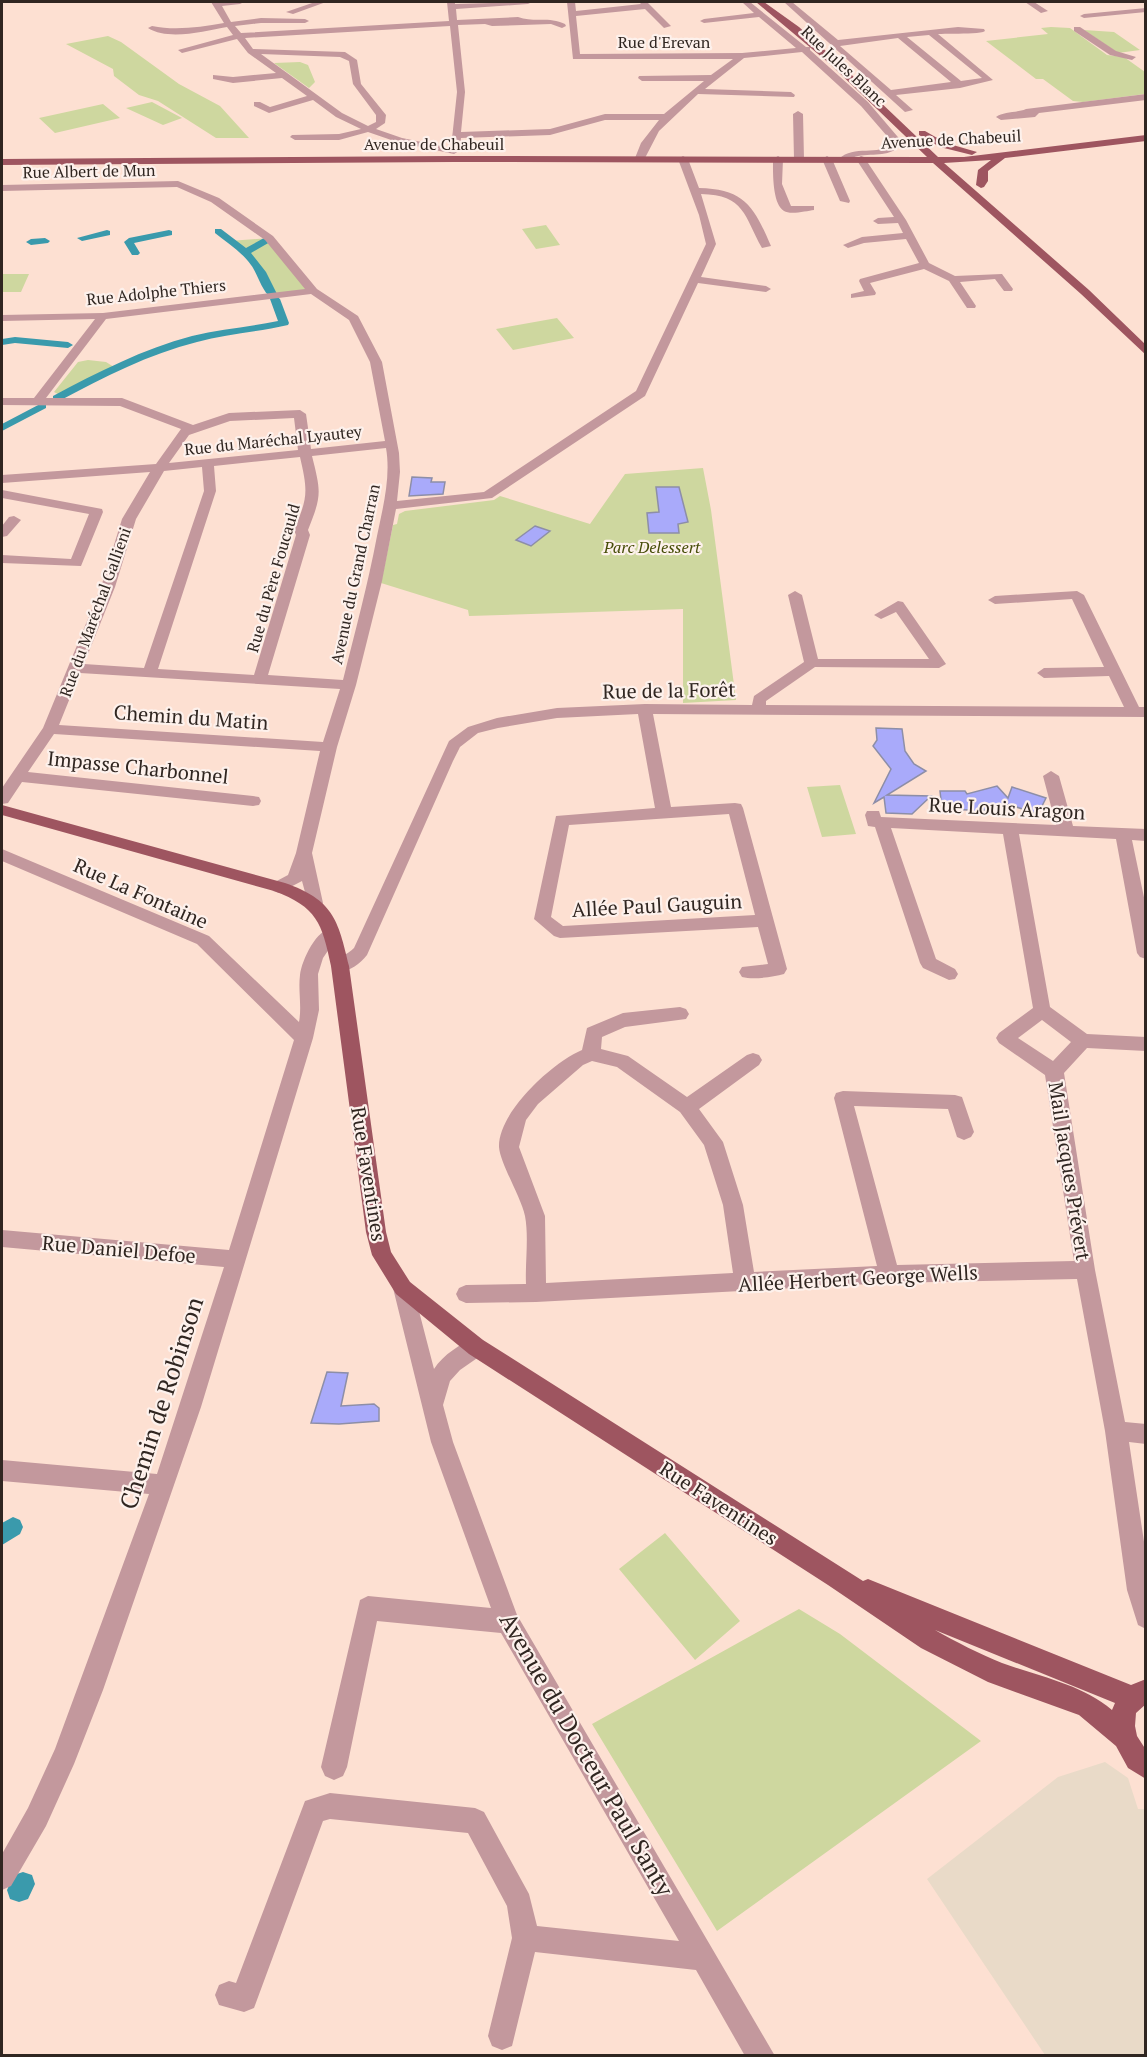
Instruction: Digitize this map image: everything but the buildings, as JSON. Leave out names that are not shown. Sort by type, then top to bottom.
[{"type":"main road","points":[[760,2],[804,35],[918,136],[949,157],[984,188],[983,170],[1002,156]]},
{"type":"main road","points":[[772,2],[918,136],[928,157],[957,179],[1085,292],[1146,351]]},
{"type":"main road","points":[[918,136],[955,149],[990,154]]},
{"type":"main road","points":[[898,158],[909,151],[918,136]]},
{"type":"main road","name":"Avenue de Chabeuil","points":[[949,157],[1146,138]]},
{"type":"main road","name":"Avenue de Chabeuil","points":[[2,162],[249,162],[453,155],[864,159],[1002,156],[1037,150]]},
{"type":"main road","name":"Avenue de Chabeuil","points":[[898,158],[940,170],[957,179]]},
{"type":"main road","points":[[1015,214],[1107,297]]},
{"type":"main road","points":[[2,810],[279,886],[315,903]]},
{"type":"main road","name":"Rue Faventines","points":[[315,903],[324,913],[332,933],[340,966],[376,1232],[382,1255],[403,1288],[476,1347],[836,1577],[929,1640],[997,1673],[1088,1706],[1124,1737]]},
{"type":"main road","name":"Rue Faventines","points":[[836,1577],[1139,1695],[1122,1715],[1124,1737],[1132,1753],[1146,1767]]},
{"type":"street","points":[[240,2],[216,3],[228,23],[251,51],[283,75],[339,115],[370,130],[453,155],[458,135],[461,92],[452,4],[528,2]]},
{"type":"street","points":[[290,12],[322,2]]},
{"type":"street","name":"Rue d'Erevan","points":[[571,2],[576,57],[742,56],[807,49]]},
{"type":"street","name":"Rue Jules Blanc","points":[[746,2],[807,49],[878,116],[898,143],[888,151],[850,154],[844,159]]},
{"type":"street","points":[[788,2],[837,43],[836,47],[908,110]]},
{"type":"street","points":[[1029,2],[1044,11]]},
{"type":"street","points":[[572,14],[645,4],[670,25],[651,28]]},
{"type":"street","points":[[280,9],[313,20]]},
{"type":"street","points":[[182,50],[238,36],[454,22],[525,23],[547,10]]},
{"type":"street","points":[[1084,16],[1146,10]]},
{"type":"street","points":[[704,21],[762,14]]},
{"type":"street","points":[[152,28],[164,33],[228,23],[279,19],[287,22],[313,20]]},
{"type":"street","points":[[313,20],[317,31]]},
{"type":"street","points":[[487,21],[497,23],[552,21],[562,26]]},
{"type":"street","points":[[497,23],[507,29]]},
{"type":"street","points":[[837,43],[958,29],[981,31]]},
{"type":"street","points":[[1077,29],[1113,53],[1139,58]]},
{"type":"street","points":[[889,93],[989,80],[931,32]]},
{"type":"street","points":[[900,36],[960,85]]},
{"type":"street","points":[[251,51],[342,54],[353,60],[357,84],[381,115],[380,123],[370,130],[339,137],[295,137]]},
{"type":"street","points":[[640,158],[645,144],[667,117],[742,56]]},
{"type":"street","points":[[216,77],[233,80],[283,75]]},
{"type":"street","points":[[642,78],[716,78]]},
{"type":"street","points":[[699,91],[791,95]]},
{"type":"street","points":[[257,104],[269,110],[314,97]]},
{"type":"street","points":[[1001,117],[1058,111],[1059,108],[1146,97]]},
{"type":"street","points":[[798,114],[799,159]]},
{"type":"street","points":[[458,135],[550,132],[605,117],[667,117]]},
{"type":"street","points":[[390,506],[487,495],[641,393],[711,244],[705,215],[683,159]]},
{"type":"street","points":[[778,159],[777,184],[786,209],[810,208]]},
{"type":"street","points":[[827,159],[845,201]]},
{"type":"street","points":[[864,159],[910,235],[925,265],[953,279],[971,306]]},
{"type":"street","name":"Rue Albert de Mun","points":[[2,188],[178,184]]},
{"type":"street","name":"Avenue du Grand Charran","points":[[76,668],[349,685],[375,581],[390,506],[394,472],[376,362],[354,318],[313,291],[269,238],[215,200],[178,184]]},
{"type":"street","points":[[696,191],[721,192],[745,205],[752,213],[766,246]]},
{"type":"street","points":[[878,221],[901,220]]},
{"type":"street","points":[[848,245],[862,240],[910,235]]},
{"type":"street","points":[[849,279],[864,281],[925,265]]},
{"type":"street","points":[[953,279],[998,276],[1008,289]]},
{"type":"street","points":[[694,279],[766,289]]},
{"type":"street","points":[[855,296],[871,293],[864,281]]},
{"type":"street","name":"Rue Adolphe Thiers","points":[[2,318],[103,316],[313,291]]},
{"type":"street","points":[[38,401],[103,316]]},
{"type":"street","points":[[2,402],[122,402],[192,429]]},
{"type":"street","name":"Rue du Père Foucauld","points":[[192,429],[229,417],[300,414],[305,453],[314,489],[311,507],[301,530],[303,535],[260,679]]},
{"type":"street","name":"Rue du Maréchal Gallieni","points":[[2,799],[50,729],[108,587],[129,519],[159,468],[185,432],[192,429]]},
{"type":"street","name":"Rue du Maréchal Lyautey","points":[[2,479],[159,468],[391,444]]},
{"type":"street","points":[[150,672],[210,491],[208,463]]},
{"type":"street","points":[[2,495],[17,478]]},
{"type":"street","points":[[2,495],[97,512],[76,563],[2,559]]},
{"type":"street","points":[[2,533],[14,520]]},
{"type":"street","points":[[795,595],[812,663]]},
{"type":"street","points":[[995,600],[1077,595],[1114,671],[1139,711]]},
{"type":"street","points":[[759,710],[759,699],[812,663],[939,664],[898,605],[881,615]]},
{"type":"street","points":[[1044,673],[1114,671]]},
{"type":"street","points":[[279,886],[295,879],[304,853],[329,747],[349,685]]},
{"type":"street","points":[[645,709],[664,813]]},
{"type":"street","name":"Rue de la Forêt","points":[[340,966],[354,959],[367,939],[454,744],[473,730],[497,723],[557,713],[645,709],[1139,711]]},
{"type":"street","name":"Chemin du Matin","points":[[50,729],[329,747]]},
{"type":"street","name":"Impasse Charbonnel","points":[[18,776],[253,801]]},
{"type":"street","points":[[1052,776],[1066,831]]},
{"type":"street","name":"Allée Paul Gauguin","points":[[748,972],[778,969],[766,920],[735,808],[562,820],[542,919],[560,932],[766,920]]},
{"type":"street","name":"Rue Louis Aragon","points":[[949,974],[929,963],[877,819],[1011,829],[1146,835]]},
{"type":"street","points":[[1011,829],[1042,1010],[1083,1041],[1146,1044]]},
{"type":"street","points":[[1123,834],[1146,953]]},
{"type":"street","points":[[304,853],[315,903]]},
{"type":"street","name":"Rue La Fontaine","points":[[2,855],[203,940],[304,1038]]},
{"type":"street","name":"Chemin de Robinson","points":[[2,1877],[56,1782],[136,1568],[237,1259],[304,1038],[310,1010],[309,974],[315,956],[332,933]]},
{"type":"street","points":[[1042,1010],[1005,1038],[1054,1071],[1083,1041]]},
{"type":"street","points":[[591,1054],[593,1033],[613,1024],[623,1020],[680,1014]]},
{"type":"street","points":[[536,1293],[535,1216],[509,1147],[517,1118],[531,1099],[577,1060],[591,1054],[622,1062],[687,1107],[713,1142],[733,1205],[745,1283]]},
{"type":"street","points":[[687,1107],[753,1060]]},
{"type":"street","name":"Mail Jacques Prévert","points":[[1054,1071],[1085,1270]]},
{"type":"street","points":[[889,1275],[843,1098],[955,1102],[964,1132]]},
{"type":"street","name":"Rue Daniel Defoe","points":[[2,1238],[237,1259]]},
{"type":"street","points":[[1085,1270],[1116,1431],[1138,1590],[1146,1617]]},
{"type":"street","name":"Allée Herbert George Wells","points":[[466,1294],[536,1293],[889,1275],[1085,1270]]},
{"type":"street","name":"Avenue du Docteur Paul Santy","points":[[403,1288],[442,1442],[508,1622],[761,2055]]},
{"type":"street","name":"Avenue du Docteur Paul Santy","points":[[434,1404],[437,1381],[445,1369],[476,1347]]},
{"type":"street","points":[[1116,1431],[1146,1434]]},
{"type":"street","points":[[2,1470],[163,1485]]},
{"type":"street","points":[[334,1767],[368,1608],[508,1622]]},
{"type":"street","points":[[229,1995],[244,1998],[314,1810],[330,1806],[475,1821],[520,1903],[525,1938],[502,2036]]},
{"type":"street","points":[[525,1938],[704,1957]]},
{"type":"shaded area","points":[[1105,1762],[1128,1778],[1138,1809],[1145,1809],[1145,2055],[1045,2055],[927,1879],[1058,1777]]},
{"type":"green space","points":[[1041,28],[1070,28],[1107,55],[1124,57],[1145,72],[1145,94],[1083,102],[1073,101],[1043,79],[1036,79],[986,41],[1048,34]]},
{"type":"green space","points":[[1084,30],[1114,32],[1140,50],[1118,53]]},
{"type":"green space","points":[[108,36],[121,42],[179,84],[220,106],[249,138],[216,138],[158,101],[139,95],[114,76],[113,69],[66,44]]},
{"type":"green space","points":[[300,62],[308,65],[315,82],[309,88],[274,63]]},
{"type":"green space","points":[[152,102],[182,118],[163,125],[126,108]]},
{"type":"green space","points":[[103,104],[120,118],[55,133],[39,118]]},
{"type":"green space","points":[[546,225],[560,245],[536,249],[522,229]]},
{"type":"green space","points":[[269,238],[313,291],[272,294],[261,271],[245,252],[229,241]]},
{"type":"green space","points":[[3,274],[29,274],[21,292],[2,292]]},
{"type":"green space","points":[[557,318],[574,338],[513,350],[496,329]]},
{"type":"green space","points":[[88,360],[106,362],[114,367],[60,395],[54,392],[78,362]]},
{"type":"green space","name":"Parc Delessert","points":[[703,468],[711,510],[736,700],[683,703],[683,609],[469,616],[468,610],[381,583],[393,525],[397,524],[399,514],[405,511],[494,500],[500,496],[590,524],[625,474]]},
{"type":"green space","points":[[840,785],[856,834],[822,837],[807,787]]},
{"type":"green space","points":[[665,1533],[740,1621],[695,1660],[619,1569]]},
{"type":"green space","points":[[799,1609],[840,1634],[981,1741],[717,1931],[592,1724]]},
{"type":"waterway","points":[[218,231],[245,252]]},
{"type":"waterway","points":[[82,238],[107,233]]},
{"type":"waterway","points":[[135,253],[129,242],[132,240],[169,233]]},
{"type":"waterway","points":[[245,252],[267,240]]},
{"type":"waterway","points":[[31,242],[45,241]]},
{"type":"waterway","points":[[245,252],[254,261],[272,294]]},
{"type":"waterway","points":[[57,398],[119,367],[167,347],[208,336],[284,323],[275,299]]},
{"type":"waterway","points":[[2,342],[15,340],[68,345]]},
{"type":"waterway","points":[[2,428],[42,406]]},
{"type":"waterway","points":[[2,1535],[13,1527]]},
{"type":"waterway","points":[[19,1890],[23,1884]]}]
